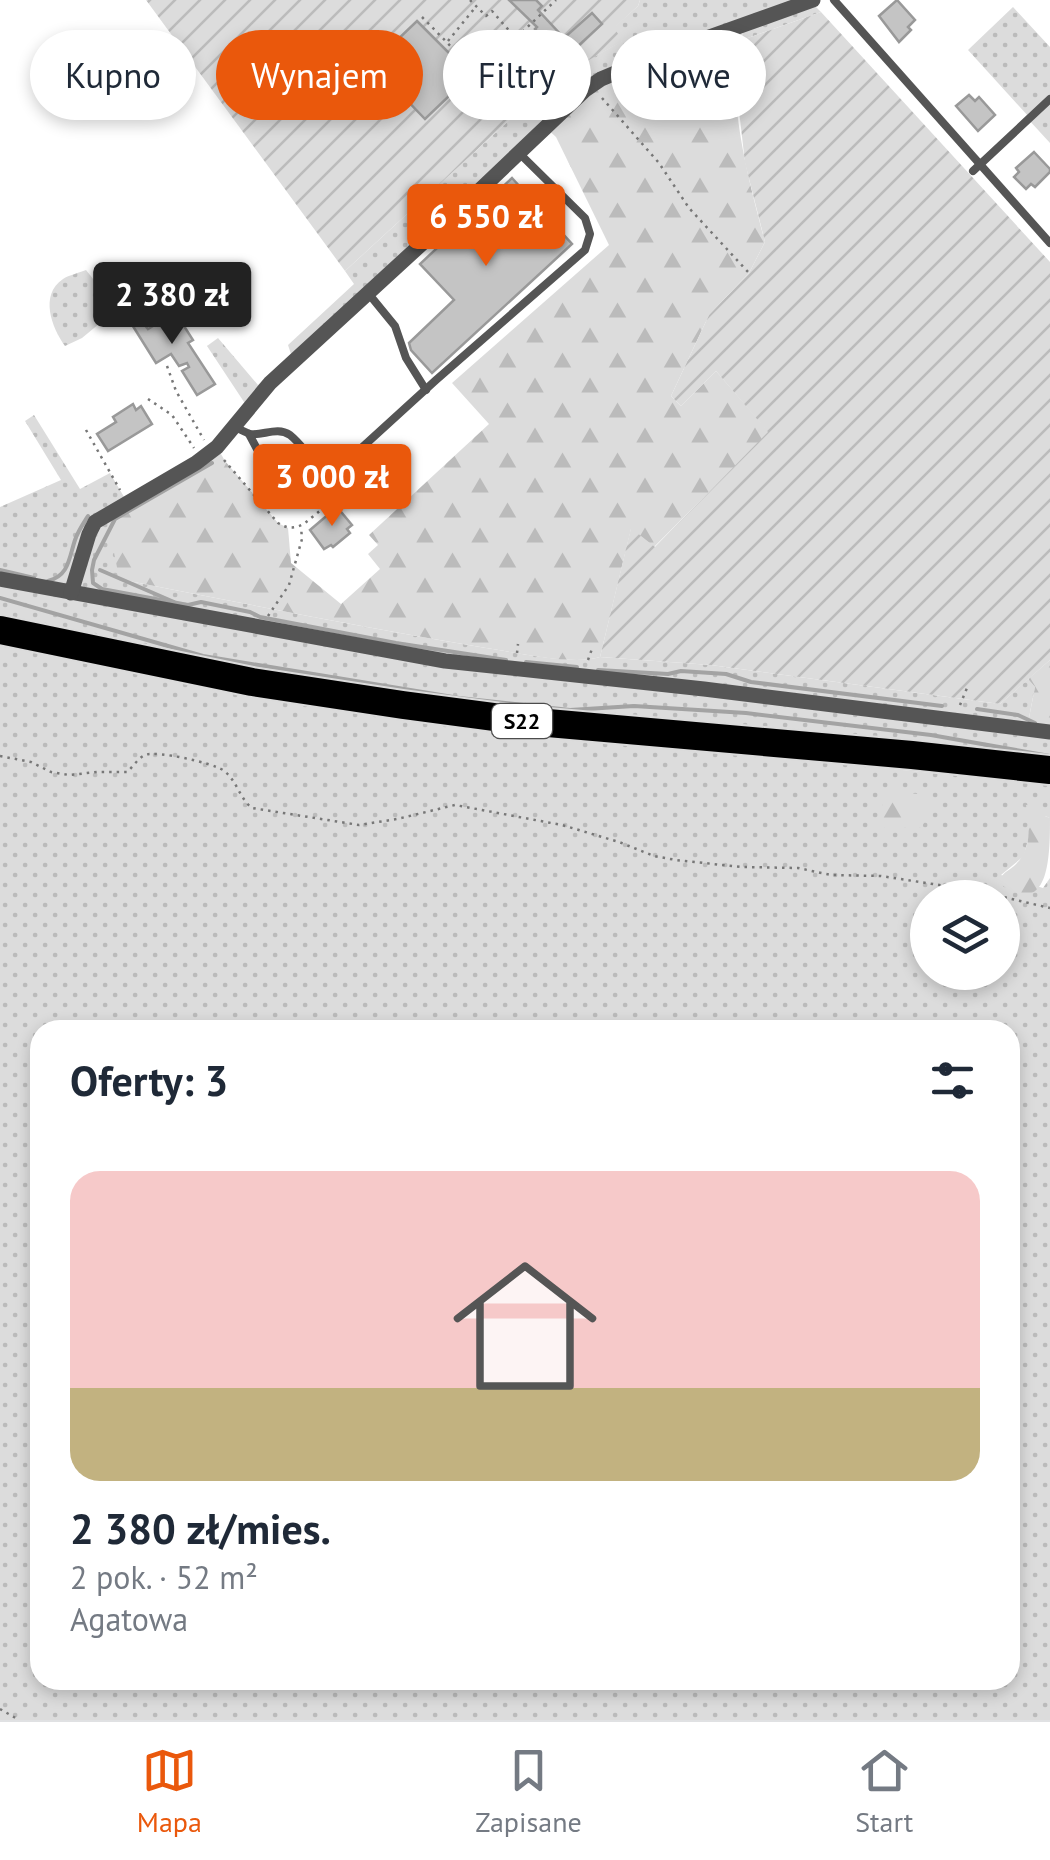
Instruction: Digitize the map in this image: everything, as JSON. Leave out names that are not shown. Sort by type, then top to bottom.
[{"type":"highway","name":"S22","points":[[0,630],[252,682],[388,703],[525,721],[1050,770]]},
{"type":"street","points":[[592,84],[656,56],[813,0]]},
{"type":"street","points":[[71,593],[92,526],[242,430],[270,383],[551,120]]},
{"type":"street","points":[[0,579],[446,661],[958,718],[1050,732]]},
{"type":"lane","points":[[834,0],[976,168],[1050,242]]},
{"type":"lane","points":[[976,168],[1050,99]]},
{"type":"lane","points":[[324,484],[574,262],[588,244],[590,234],[584,218],[518,152]]},
{"type":"lane","points":[[368,294],[396,326],[406,358],[426,390]]},
{"type":"lane","points":[[242,430],[285,432],[318,464],[344,466]]},
{"type":"lane","points":[[242,430],[257,449]]},
{"type":"path","points":[[470,0],[486,16],[492,11],[509,30]]},
{"type":"path","points":[[524,30],[556,0]]},
{"type":"path","points":[[456,30],[476,6]]},
{"type":"path","points":[[422,17],[443,39]]},
{"type":"path","points":[[592,84],[659,163],[689,208],[749,272]]},
{"type":"path","points":[[167,366],[209,453]]},
{"type":"path","points":[[148,398],[172,415],[209,453],[226,462],[278,523],[288,528],[301,526],[383,459]]},
{"type":"path","points":[[86,430],[127,502]]},
{"type":"path","points":[[265,627],[271,608],[289,584],[302,538],[301,526]]},
{"type":"path","points":[[958,718],[967,688]]},
{"type":"path","points":[[0,756],[69,775],[127,772],[148,754],[167,755],[225,772],[252,808],[340,824],[397,819],[455,805],[562,825],[676,860],[881,876],[978,891],[1050,908]]},
{"type":"path","points":[[0,1709],[19,1720]]},
{"type":"green space","points":[[146,0],[640,0],[615,30],[611,30],[611,48],[591,59],[591,30],[443,30],[443,120],[509,120],[345,271],[234,120],[423,120],[423,30],[216,30],[216,95],[196,68],[196,30],[168,30]]},
{"type":"green space","points":[[640,0],[813,0],[821,12],[766,31],[743,30],[743,24],[727,30],[614,30]]},
{"type":"green space","points":[[1013,7],[1050,47],[1050,143],[968,50]]},
{"type":"green space","points":[[821,12],[1050,262],[1050,660],[1000,704],[711,665],[600,657],[631,528],[655,547],[768,432],[716,371],[681,406],[671,396],[709,315],[749,273],[765,242],[745,163],[740,120],[766,120],[766,31]]},
{"type":"green space","points":[[611,47],[611,78],[591,96],[591,59]]},
{"type":"green space","points":[[611,82],[611,120],[738,120],[765,242],[749,273],[709,315],[671,396],[681,406],[716,371],[769,432],[654,547],[631,529],[600,657],[575,660],[528,655],[307,616],[119,577],[109,528],[115,519],[111,511],[217,447],[278,523],[288,528],[291,563],[341,604],[380,569],[368,554],[378,545],[369,535],[489,424],[452,383],[609,245],[556,137],[544,126],[550,120],[591,120],[591,91]]},
{"type":"green space","points":[[509,120],[565,120],[248,408],[207,346],[218,338],[258,385],[291,354],[288,345],[354,284],[345,271]]},
{"type":"green space","points":[[86,270],[117,309],[82,338],[65,346],[52,321],[51,294],[63,279]]},
{"type":"green space","points":[[34,415],[80,489],[110,473],[127,502],[115,519],[129,581],[560,659],[600,657],[711,665],[1000,704],[1028,679],[1035,687],[1027,728],[1050,732],[1050,760],[573,715],[279,676],[0,619],[0,507],[61,480],[25,421]]},
{"type":"green space","points":[[0,642],[499,729],[1050,785],[1050,818],[1045,816],[1031,827],[1024,856],[1001,875],[1017,880],[910,880],[910,990],[1020,990],[1020,881],[1043,888],[1050,878],[1050,1720],[0,1720]]},
{"type":"green space","points":[[1050,660],[1050,732],[1027,728],[1035,687],[1028,679]]},
{"type":"green space","points":[[884,791],[929,795],[922,827],[892,831],[881,826]]},
{"type":"green space","points":[[1026,805],[1044,808],[1045,816],[1050,818],[1047,865],[1038,889],[1028,894],[1020,893],[1020,880],[1000,880],[1024,853],[1029,829]]},
{"type":"building","points":[[509,0],[536,0],[542,6],[538,10],[557,30],[536,30]]},
{"type":"building","points":[[897,0],[915,20],[899,42],[879,16]]},
{"type":"building","points":[[592,13],[602,24],[591,34],[591,30],[573,30]]},
{"type":"building","points":[[417,21],[443,47],[443,102],[425,119],[423,30],[408,30]]},
{"type":"building","points":[[969,95],[975,101],[979,97],[995,115],[978,131],[956,106]]},
{"type":"building","points":[[1034,152],[1050,172],[1035,187],[1031,184],[1026,189],[1014,177],[1019,172],[1016,168]]},
{"type":"building","points":[[512,178],[572,244],[432,373],[409,343],[454,300],[420,264]]},
{"type":"building","points":[[127,303],[148,329],[175,312],[193,340],[188,343],[215,384],[197,395],[182,371],[189,367],[187,363],[179,366],[171,354],[156,363],[121,307]]},
{"type":"building","points":[[133,404],[136,410],[141,406],[152,424],[108,451],[97,434]]},
{"type":"building","points":[[387,463],[404,483],[385,504],[377,494],[365,504],[354,491]]},
{"type":"building","points":[[337,507],[352,525],[347,529],[350,533],[333,547],[324,549],[310,530]]},
{"type":"waterway","points":[[212,463],[115,519],[94,560],[93,583],[102,589],[188,605],[201,602],[396,643],[506,660]]},
{"type":"waterway","points":[[48,581],[64,571],[88,516]]},
{"type":"waterway","points":[[0,570],[34,578]]},
{"type":"waterway","points":[[100,570],[174,602]]},
{"type":"waterway","points":[[0,598],[203,656],[459,698],[570,710],[634,706],[746,713],[931,735],[1050,756]]},
{"type":"waterway","points":[[526,662],[577,667]]},
{"type":"waterway","points":[[598,670],[726,674],[751,682],[942,706]]},
{"type":"waterway","points":[[977,709],[1018,715],[1035,723]]}]
